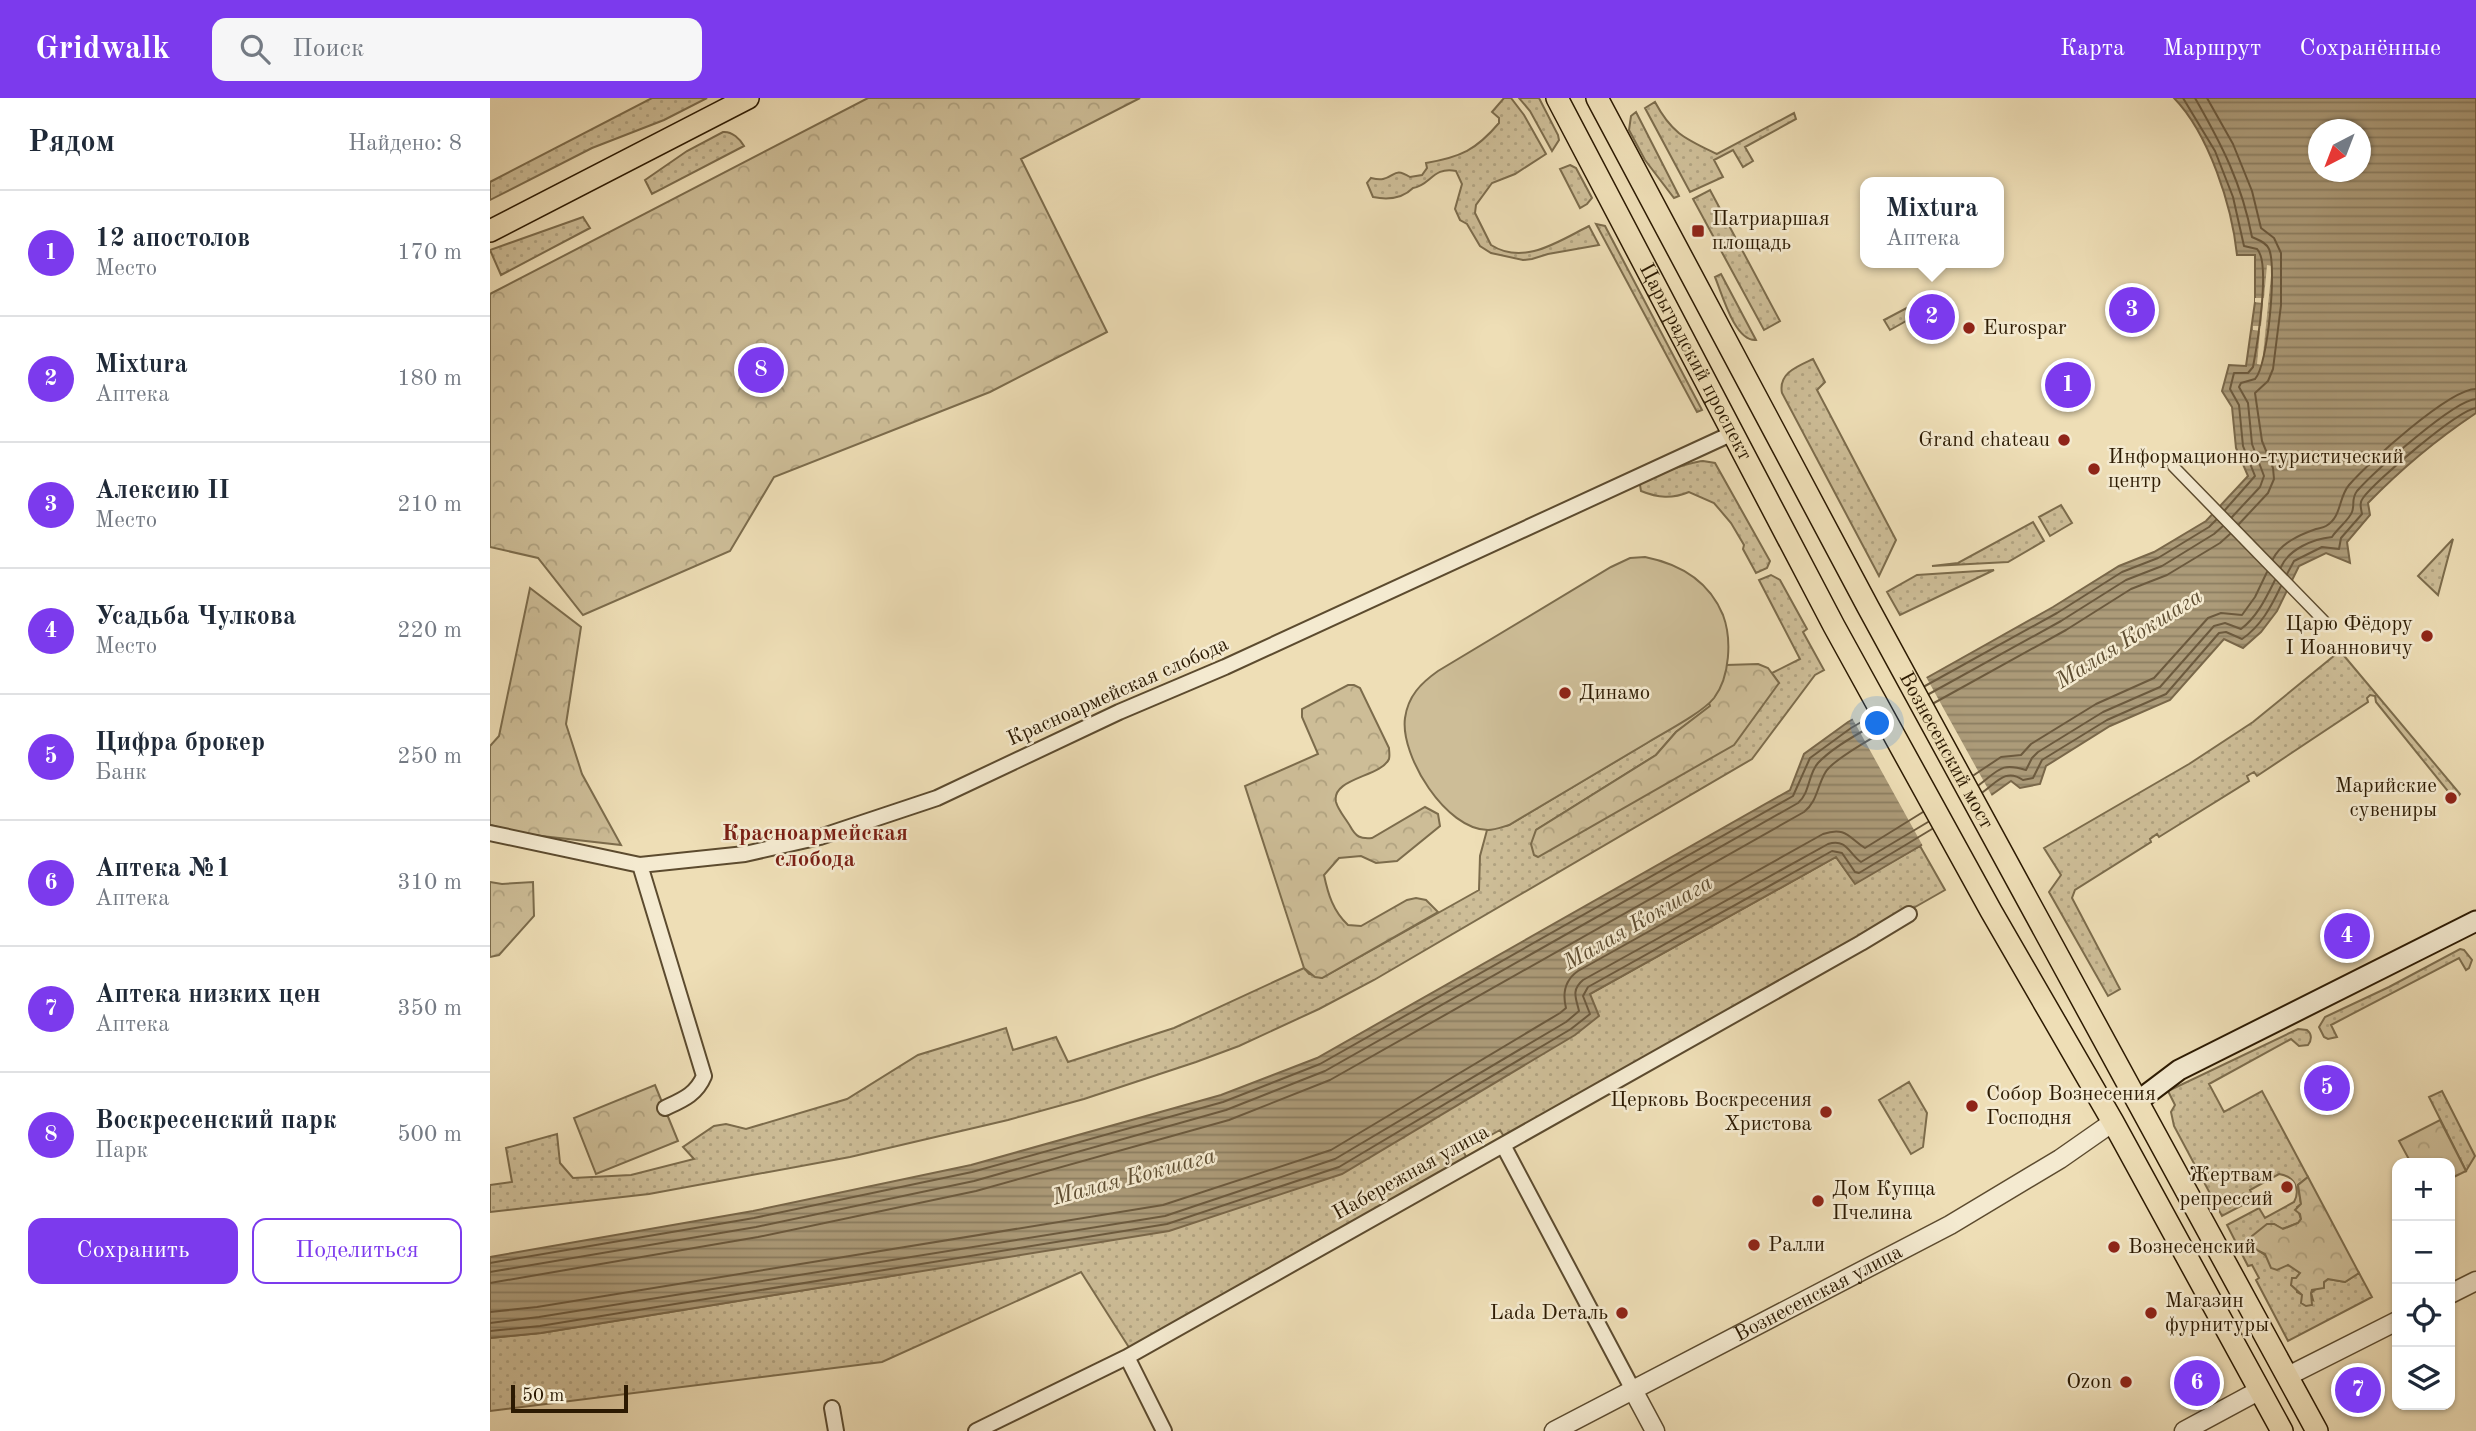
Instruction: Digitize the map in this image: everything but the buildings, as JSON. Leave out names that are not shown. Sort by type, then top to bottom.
[{"type":"main road","points":[[490,231],[747,98]]},
{"type":"main road","name":"Царьградский проспект","points":[[1556,98],[1834,626]]},
{"type":"main road","name":"Царьградский проспект","points":[[1598,98],[1868,607]]},
{"type":"main road","name":"Вознесенский мост","points":[[1868,607],[2138,1101]]},
{"type":"main road","name":"Вознесенский мост","points":[[1834,626],[1991,911],[2113,1122]]},
{"type":"main road","name":"Вознесенская улица","points":[[2113,1122],[2179,1070],[2476,921]]},
{"type":"main road","points":[[2138,1101],[2317,1431]]},
{"type":"main road","points":[[2113,1122],[2282,1431]]},
{"type":"main road","points":[[2260,1390],[2288,1376]]},
{"type":"street","name":"Красноармейская слобода","points":[[490,834],[640,865],[751,853],[820,838],[937,798],[1119,712],[1225,667],[1732,433]]},
{"type":"street","points":[[2174,466],[2324,621]]},
{"type":"street","points":[[640,865],[704,1076],[699,1088],[664,1108]]},
{"type":"street","name":"Набережная улица","points":[[976,1431],[1127,1357],[1909,914]]},
{"type":"street","name":"Вознесенская улица","points":[[1554,1431],[1950,1225],[2068,1154],[2113,1122]]},
{"type":"street","points":[[1503,1146],[1655,1431]]},
{"type":"street","points":[[2455,1292],[2476,1281]]},
{"type":"street","points":[[2288,1376],[2392,1324]]},
{"type":"street","points":[[1127,1357],[1164,1431]]},
{"type":"street","points":[[2184,1431],[2260,1390]]},
{"type":"street","points":[[832,1408],[835,1431]]},
{"type":"green space","points":[[652,98],[707,98],[664,120],[592,148],[490,200],[490,182]]},
{"type":"green space","points":[[868,98],[1140,98],[1021,159],[1107,332],[990,392],[774,477],[730,551],[583,615],[538,558],[490,547],[490,294]]},
{"type":"green space","points":[[1504,98],[1511,98],[1524,115],[1546,154],[1515,174],[1492,183],[1476,205],[1475,213],[1491,245],[1503,251],[1529,252],[1554,244],[1589,226],[1599,245],[1523,260],[1491,253],[1480,246],[1455,209],[1462,184],[1456,171],[1442,171],[1400,196],[1373,197],[1367,183],[1371,178],[1383,179],[1398,172],[1410,177],[1422,175],[1427,168],[1426,163],[1458,155],[1483,140],[1499,123],[1499,118],[1492,112]]},
{"type":"green space","points":[[1519,98],[1539,98],[1558,135],[1559,140],[1552,151],[1530,111]]},
{"type":"green space","points":[[1655,102],[1674,129],[1717,154],[1794,113],[1796,119],[1745,147],[1753,161],[1743,167],[1733,150],[1714,160],[1723,177],[1690,192],[1645,108]]},
{"type":"green space","points":[[1636,112],[1679,196],[1674,198],[1645,160],[1629,130],[1631,116]]},
{"type":"green space","points":[[723,132],[735,136],[744,146],[652,194],[645,180],[687,151]]},
{"type":"green space","points":[[1570,165],[1576,168],[1592,198],[1580,208],[1560,169]]},
{"type":"green space","points":[[1710,190],[1780,321],[1764,330],[1693,199]]},
{"type":"green space","points":[[583,217],[590,228],[501,275],[490,250]]},
{"type":"green space","points":[[1596,224],[1605,226],[1702,410],[1697,412]]},
{"type":"green space","points":[[1721,274],[1756,340],[1748,339],[1730,316],[1715,277]]},
{"type":"green space","points":[[1933,294],[1938,303],[1890,330],[1884,320]]},
{"type":"green space","points":[[1813,359],[1825,382],[1817,390],[1896,540],[1879,576],[1782,393],[1786,375]]},
{"type":"green space","points":[[1703,461],[1715,463],[1770,561],[1767,568],[1756,573],[1731,523],[1714,503],[1689,492],[1665,497],[1641,491],[1640,485],[1650,478]]},
{"type":"green space","points":[[2061,505],[2072,523],[2050,536],[2039,517]]},
{"type":"green space","points":[[2033,522],[2044,541],[2008,562],[1932,566],[1958,563]]},
{"type":"green space","points":[[2453,539],[2438,595],[2418,576]]},
{"type":"green space","name":"Динамо","points":[[1645,557],[1670,564],[1692,576],[1710,593],[1723,615],[1728,635],[1728,658],[1723,680],[1714,698],[1683,722],[1509,825],[1488,830],[1472,827],[1457,818],[1429,788],[1410,752],[1405,734],[1405,718],[1416,691],[1438,671],[1611,567],[1630,558]]},
{"type":"green space","points":[[1994,570],[1900,615],[1887,592],[1917,575]]},
{"type":"green space","points":[[1771,575],[1780,580],[1807,629],[1803,632],[1824,670],[1815,675],[1752,759],[1374,980],[1319,1009],[1239,1046],[1196,1062],[1084,1099],[1008,1120],[850,1157],[649,1194],[490,1212],[490,1185],[512,1182],[506,1148],[557,1134],[560,1163],[573,1178],[631,1175],[694,1159],[683,1147],[714,1126],[726,1124],[746,1129],[847,1099],[918,1055],[1006,1028],[1013,1050],[1056,1037],[1068,1062],[1174,1028],[1304,968],[1309,974],[1322,978],[1479,890],[1480,856],[1487,830],[1509,825],[1709,703],[1711,706],[1676,732],[1656,755],[1536,830],[1779,683],[1772,673],[1800,659],[1759,580]]},
{"type":"green space","points":[[530,588],[581,627],[566,724],[582,774],[621,845],[524,834],[490,825],[490,746],[499,736]]},
{"type":"green space","points":[[2340,651],[2460,794],[2455,800],[2376,702],[2375,696],[2370,695],[2368,702],[2257,776],[2254,772],[2247,776],[2249,781],[2159,837],[2157,834],[2150,839],[2151,842],[2075,890],[2072,898],[2120,989],[2108,996],[2049,892],[2061,875],[2044,848],[2189,764],[2253,722]]},
{"type":"green space","points":[[1758,664],[1768,668],[1779,683],[1734,745],[1538,857],[1534,855],[1531,844],[1536,830],[1656,755],[1676,732],[1710,706],[1726,665]]},
{"type":"green space","points":[[1348,685],[1360,688],[1389,748],[1389,759],[1384,765],[1348,783],[1337,794],[1337,805],[1352,830],[1356,835],[1372,838],[1425,807],[1438,814],[1440,826],[1397,861],[1376,863],[1361,856],[1339,858],[1324,875],[1332,902],[1348,925],[1361,926],[1407,900],[1416,898],[1426,900],[1438,912],[1322,978],[1315,977],[1304,968],[1245,786],[1318,754],[1302,717],[1302,709]]},
{"type":"green space","points":[[1920,846],[1945,890],[1506,1140],[1500,1130],[1463,1151],[1469,1162],[1130,1349],[1081,1272],[882,1362],[490,1411],[490,1338],[541,1333],[903,1274],[1590,994],[1836,857],[1855,883]]},
{"type":"green space","points":[[490,882],[533,882],[534,916],[499,955],[490,957]]},
{"type":"green space","points":[[2460,949],[2472,960],[2466,970],[2459,958],[2331,1025],[2337,1037],[2324,1037],[2319,1027],[2325,1017]]},
{"type":"green space","points":[[2298,1029],[2310,1033],[2308,1045],[2299,1046],[2291,1039],[2209,1084],[2224,1112],[2262,1091],[2308,1177],[2298,1185],[2301,1204],[2297,1207],[2301,1219],[2298,1223],[2282,1229],[2274,1224],[2257,1250],[2281,1266],[2289,1265],[2296,1269],[2300,1273],[2296,1278],[2297,1292],[2313,1300],[2311,1293],[2328,1279],[2345,1282],[2359,1273],[2372,1297],[2288,1341],[2256,1280],[2259,1278],[2252,1265],[2248,1266],[2227,1225],[2259,1208],[2265,1218],[2294,1202],[2297,1192],[2295,1184],[2289,1177],[2279,1174],[2250,1190],[2254,1199],[2222,1216],[2174,1126],[2171,1112],[2175,1105],[2168,1091]]},
{"type":"green space","points":[[1909,1082],[1927,1113],[1923,1147],[1911,1154],[1879,1100]]},
{"type":"green space","points":[[655,1085],[678,1141],[596,1174],[574,1118]]},
{"type":"green space","points":[[2442,1091],[2475,1156],[2466,1171],[2429,1097]]},
{"type":"green space","points":[[2440,1120],[2466,1171],[2455,1176],[2455,1158],[2408,1158],[2399,1141]]},
{"type":"green space","points":[[2308,1177],[2359,1273],[2345,1282],[2328,1279],[2324,1282],[2324,1288],[2312,1290],[2312,1305],[2306,1306],[2301,1303],[2302,1295],[2291,1285],[2292,1278],[2296,1278],[2300,1273],[2288,1265],[2277,1270],[2271,1268],[2265,1254],[2251,1243],[2252,1236],[2267,1224],[2283,1229],[2298,1223],[2300,1214],[2295,1210],[2301,1204],[2298,1185]]},
{"type":"water","name":"Малая Кокшага","points":[[2174,98],[2476,98],[2476,413],[2419,455],[2368,503],[2370,515],[2347,542],[2350,563],[2326,553],[2299,566],[2277,611],[2261,632],[2243,648],[2224,639],[2170,700],[2110,726],[2046,766],[2040,784],[2020,788],[2011,781],[1920,846],[1855,884],[1836,857],[1590,994],[1599,1016],[1575,1035],[1342,1174],[1169,1231],[541,1333],[490,1338],[490,1257],[753,1211],[971,1165],[1221,1095],[1317,1058],[1790,790],[1804,754],[1848,722],[2053,607],[2119,566],[2154,552],[2206,521],[2248,476],[2236,448],[2232,407],[2222,391],[2229,365],[2246,366],[2255,302],[2255,255],[2237,255],[2224,193],[2198,131]]},
{"type":"pier","points":[[2267,265],[2272,266],[2262,365],[2257,364],[2260,331],[2253,330],[2253,326],[2261,326],[2263,303],[2255,302],[2255,298],[2264,298]]},
{"type":"pier","points":[[1925,675],[1993,798],[1924,848],[1851,716]]},
{"type":"place","name":"Патриаршая площадь","points":[[1698,231]]},
{"type":"place","name":"Алексию II","points":[[2132,310]]},
{"type":"place","name":"Mixtura","points":[[1932,317]]},
{"type":"place","name":"Eurospar","points":[[1969,328]]},
{"type":"place","name":"Воскресенский парк","points":[[761,370]]},
{"type":"place","name":"12 апостолов","points":[[2068,385]]},
{"type":"place","name":"Grand chateau","points":[[2064,440]]},
{"type":"place","name":"Информационно-туристический центр","points":[[2094,469]]},
{"type":"place","name":"Царю Фёдору I Иоанновичу","points":[[2427,636]]},
{"type":"place","name":"Динамо","points":[[1565,693]]},
{"type":"place","name":"Марийские сувениры","points":[[2451,798]]},
{"type":"place","name":"Усадьба Чулкова","points":[[2347,936]]},
{"type":"place","name":"Цифра брокер","points":[[2327,1088]]},
{"type":"place","name":"Собор Вознесения Господня","points":[[1972,1106]]},
{"type":"place","name":"Церковь Воскресения Христова","points":[[1826,1112]]},
{"type":"place","name":"Жертвам репрессий","points":[[2287,1187]]},
{"type":"place","name":"Дом Купца Пчелина","points":[[1818,1201]]},
{"type":"place","name":"Ралли","points":[[1754,1245]]},
{"type":"place","name":"Вознесенский","points":[[2114,1247]]},
{"type":"place","name":"Lada Dеталь","points":[[1622,1313]]},
{"type":"place","name":"Магазин фурнитуры","points":[[2151,1313]]},
{"type":"place","name":"Ozon","points":[[2126,1382]]},
{"type":"place","name":"Аптека №1","points":[[2197,1383]]},
{"type":"place","name":"Аптека низких цен","points":[[2358,1390]]},
{"type":"district","name":"Красноармейская слобода","points":[[815,846]]}]
